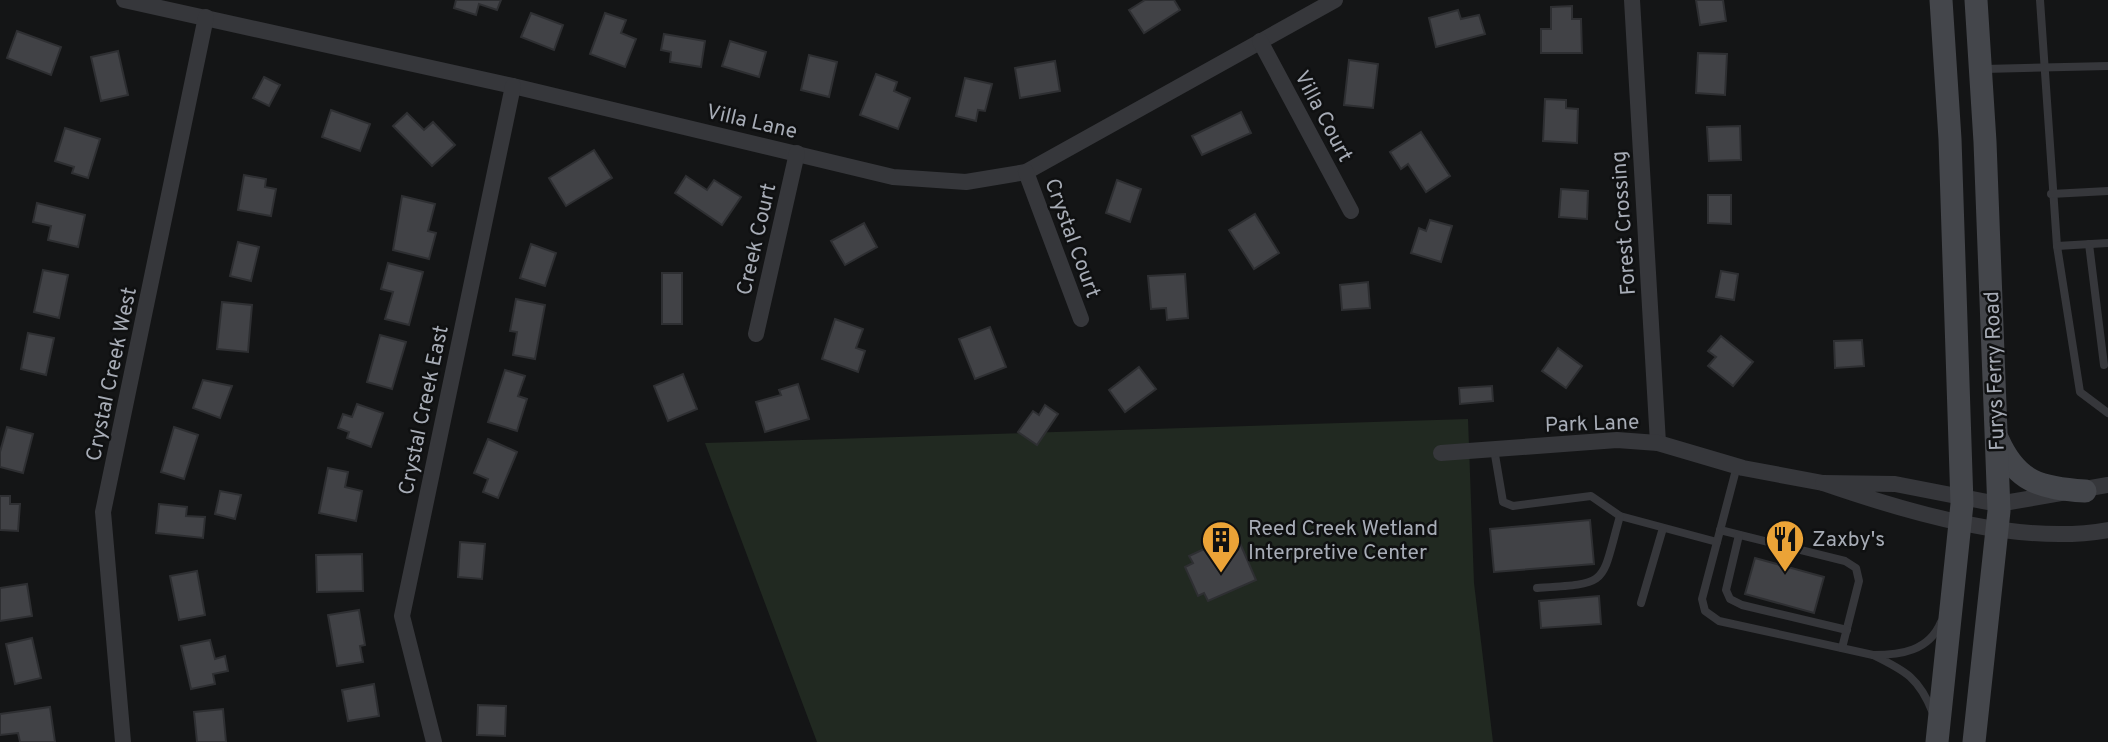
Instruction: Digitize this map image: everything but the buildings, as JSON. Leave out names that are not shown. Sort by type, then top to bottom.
[{"type":"main road","name":"Furys Ferry Road","points":[[1938,735],[1962,495],[1951,166],[1941,0]]},
{"type":"main road","name":"Furys Ferry Road","points":[[1974,742],[1998,516],[1976,0]]},
{"type":"main road","points":[[1996,436],[2006,457],[2025,478],[2051,489],[2085,491]]},
{"type":"street","name":"Villa Lane","points":[[124,0],[513,86],[894,177],[966,182],[1026,172],[1335,0]]},
{"type":"street","name":"Forest Crossing","points":[[1632,0],[1658,443]]},
{"type":"street","name":"Crystal Creek West","points":[[122,742],[103,512],[206,17]]},
{"type":"street","name":"Villa Court","points":[[1260,41],[1351,211]]},
{"type":"street","name":"Crystal Creek East","points":[[434,742],[402,616],[513,86]]},
{"type":"street","name":"Creek Court","points":[[756,334],[797,153]]},
{"type":"street","name":"Crystal Court","points":[[1026,172],[1081,318]]},
{"type":"street","name":"Park Lane","points":[[1441,453],[1616,440],[1658,443],[1737,466],[1823,483],[1898,509],[1961,520],[1998,516]]},
{"type":"street","name":"Park Lane","points":[[1823,483],[1895,484],[1962,495],[1998,516]]},
{"type":"street","points":[[1998,516],[2108,485]]},
{"type":"street","points":[[1998,516],[2016,533],[2088,534],[2108,530]]},
{"type":"lane","points":[[2040,0],[2051,194],[2080,392],[2108,413]]},
{"type":"lane","points":[[1981,69],[2108,66]]},
{"type":"lane","points":[[2051,194],[2108,191]]},
{"type":"lane","points":[[2057,246],[2108,243]]},
{"type":"lane","points":[[2089,244],[2104,365]]},
{"type":"lane","points":[[1494,449],[1503,502],[1513,506],[1591,496],[1619,516],[1717,542]]},
{"type":"lane","points":[[1737,466],[1702,599],[1705,611],[1719,621],[1873,654],[1904,654],[1925,643],[1938,629],[1953,593]]},
{"type":"lane","points":[[1537,588],[1589,585],[1597,580],[1603,573],[1619,516]]},
{"type":"lane","points":[[1642,603],[1663,528]]},
{"type":"lane","points":[[1720,530],[1845,561],[1856,568],[1859,581],[1842,648]]},
{"type":"lane","points":[[1739,535],[1726,590],[1730,599],[1742,605],[1847,630]]},
{"type":"lane","points":[[1873,654],[1914,678],[1925,692],[1938,735]]},
{"type":"shaded area","points":[[1468,419],[1474,583],[1493,742],[817,742],[705,443]]},
{"type":"place","name":"Zaxby's","points":[[1785,573]]},
{"type":"place","name":"Reed Creek Wetland Interpretive Center","points":[[1221,574]]}]
